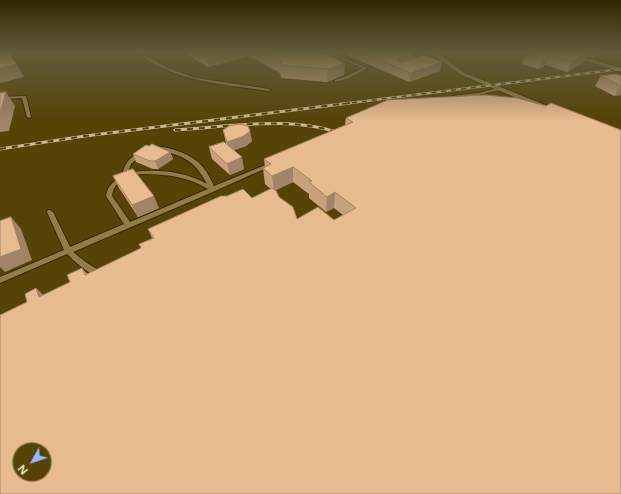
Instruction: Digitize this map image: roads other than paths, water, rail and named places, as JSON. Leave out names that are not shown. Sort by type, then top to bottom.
[{"type":"street","points":[[465,75],[556,111]]},
{"type":"lane","points":[[184,75],[195,79],[269,90]]},
{"type":"lane","points":[[336,81],[350,75]]},
{"type":"lane","points":[[448,98],[480,94],[498,89]]},
{"type":"lane","points":[[0,98],[24,98],[29,117]]},
{"type":"lane","points":[[128,226],[109,196],[109,192],[124,175],[129,163],[143,151],[152,147],[160,148],[193,162],[200,168],[214,190]]},
{"type":"lane","points":[[0,280],[280,161]]},
{"type":"lane","points":[[124,175],[141,173],[178,176],[193,180],[214,190]]},
{"type":"lane","points":[[50,212],[68,251],[84,265],[99,274]]},
{"type":"railway","points":[[346,103],[573,75]]},
{"type":"railway","points":[[0,149],[85,136],[346,103]]},
{"type":"railway","points":[[342,104],[346,103]]},
{"type":"railway","points":[[175,130],[238,125],[281,124],[323,128],[342,134]]}]
